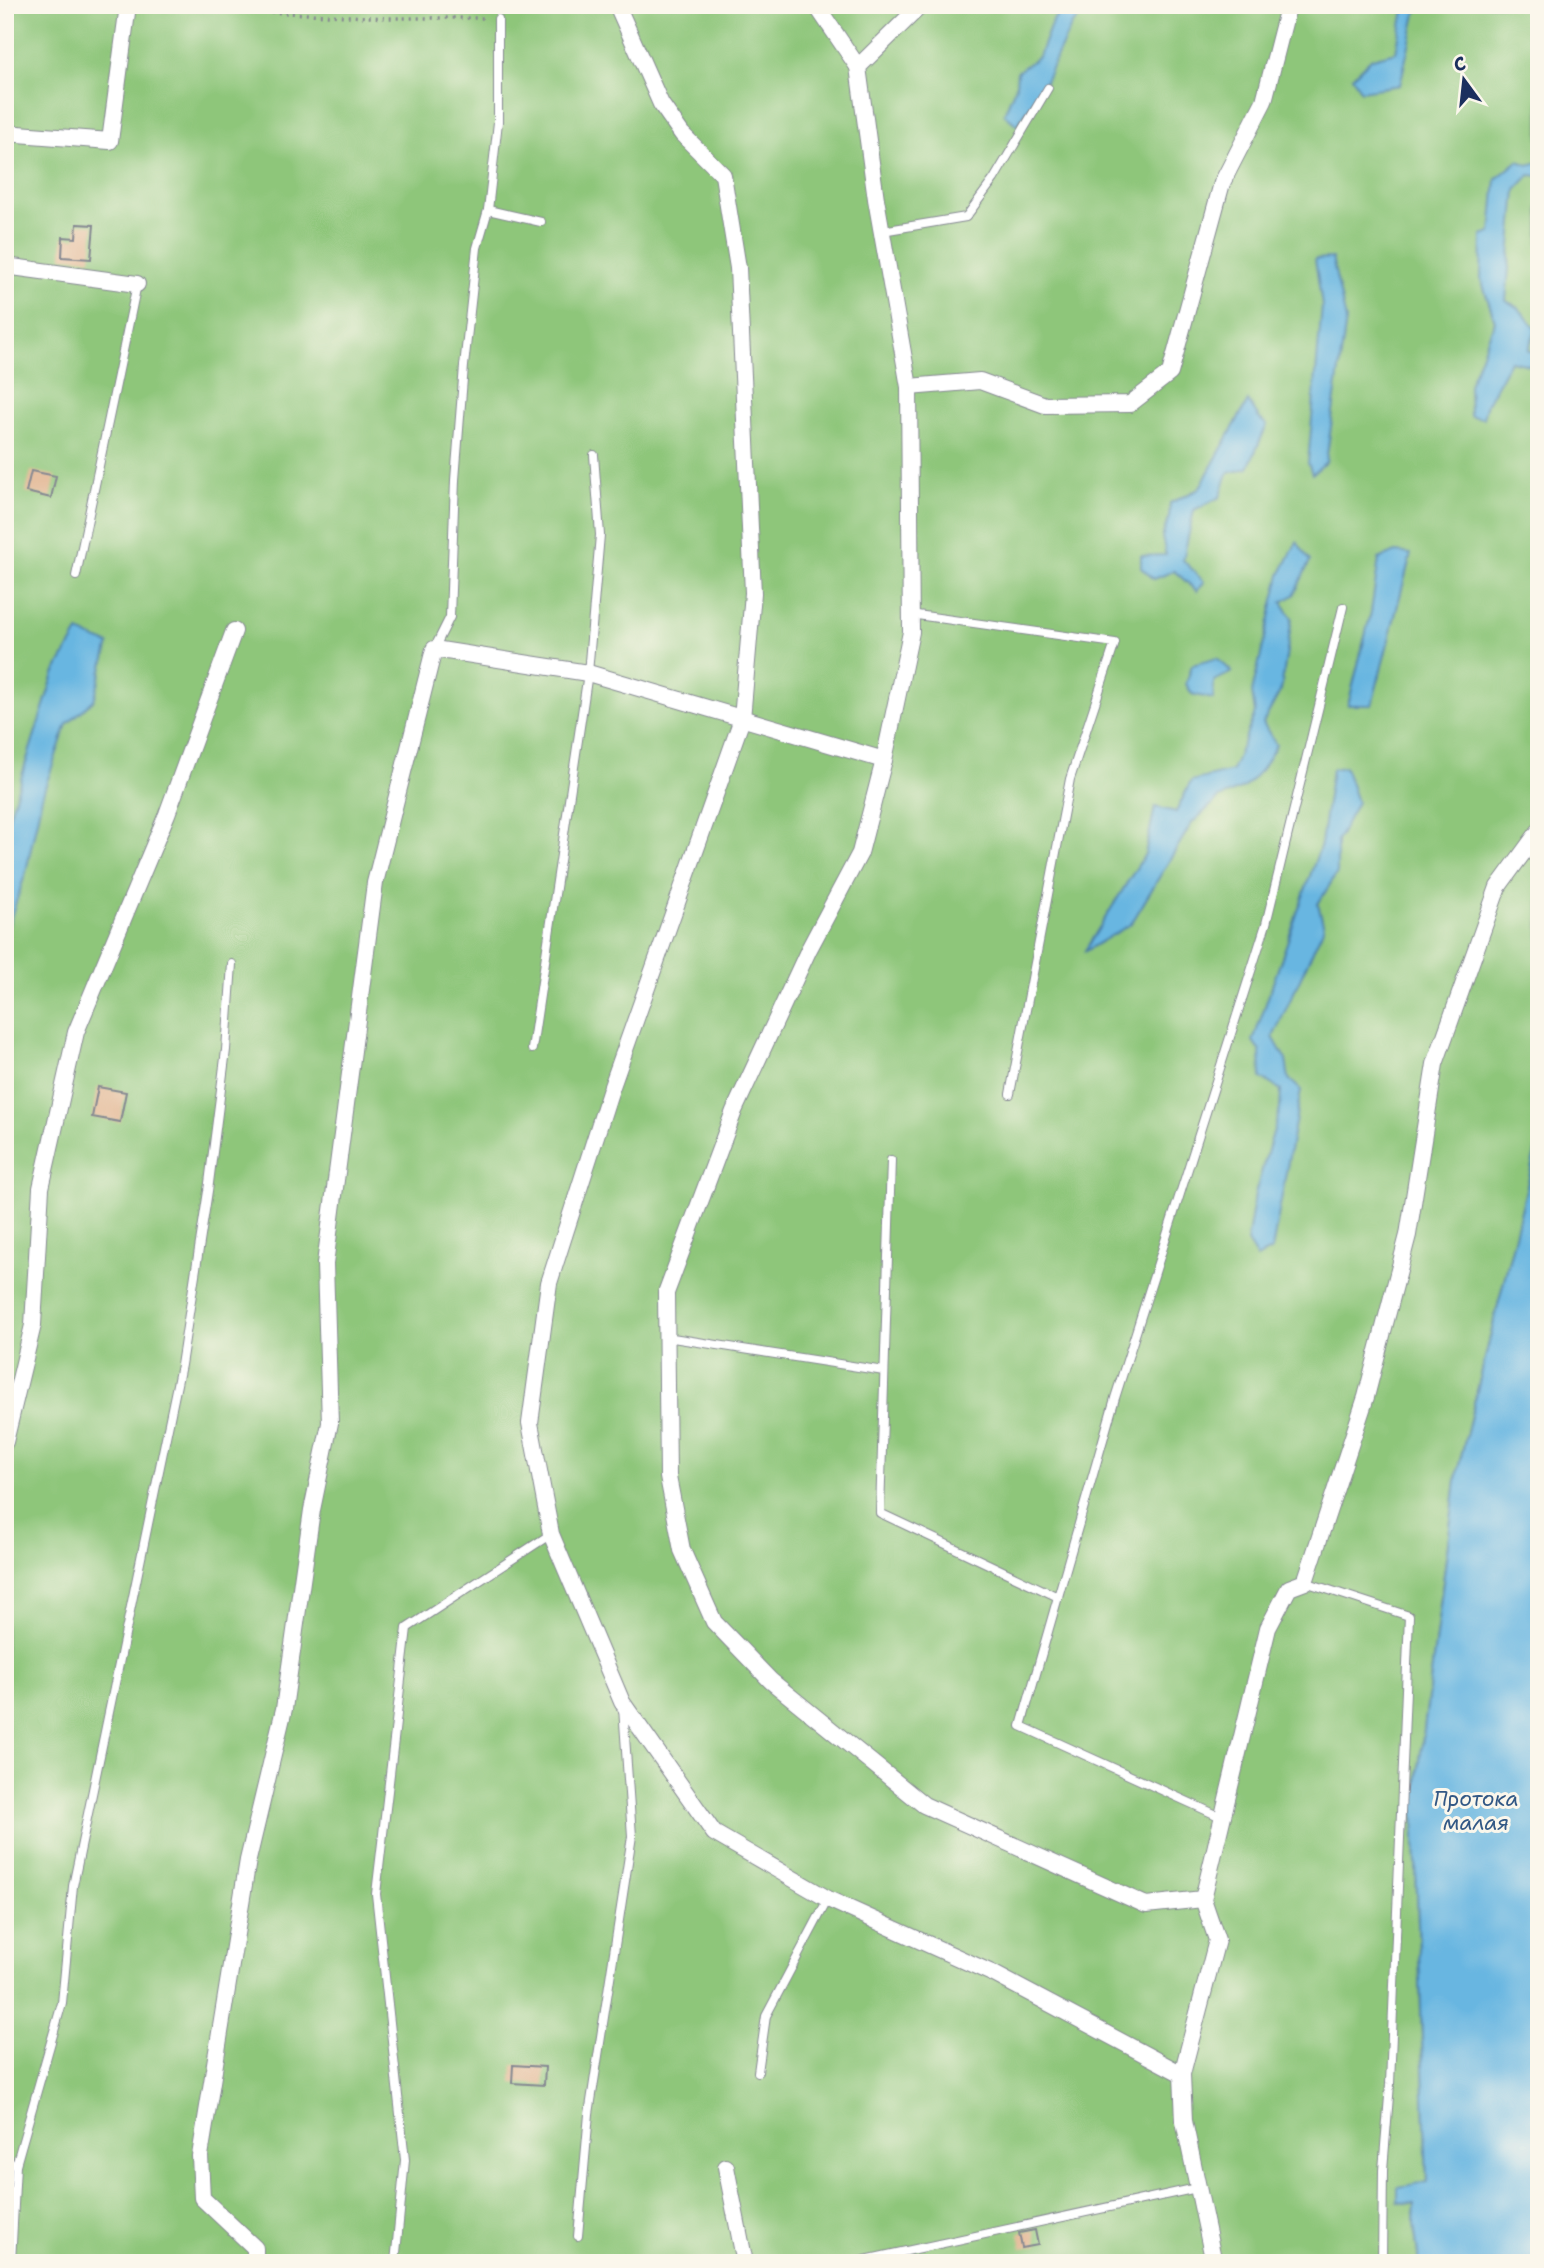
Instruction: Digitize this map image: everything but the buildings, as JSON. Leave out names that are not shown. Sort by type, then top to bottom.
[{"type":"street","points":[[617,5],[661,104],[682,134],[723,175],[738,268],[753,593],[742,719],[610,1092],[549,1283],[530,1423],[551,1534],[622,1702],[714,1833],[828,1899],[994,1974],[1182,2074]]},
{"type":"street","points":[[816,5],[858,67],[881,231],[909,387],[911,632],[884,760],[860,853],[809,949],[729,1124],[666,1293],[668,1477],[682,1550],[714,1622],[771,1681],[924,1805],[1146,1905],[1203,1899]]},
{"type":"street","points":[[858,67],[921,5]]},
{"type":"street","points":[[909,387],[980,382],[1045,405],[1130,404],[1170,373],[1222,183],[1264,101],[1287,11],[1291,5]]},
{"type":"street","points":[[5,133],[110,141],[128,6]]},
{"type":"street","points":[[5,267],[137,284]]},
{"type":"street","points":[[5,1442],[33,1325],[41,1188],[76,1032],[167,814],[234,631]]},
{"type":"street","points":[[255,2263],[255,2248],[202,2198],[200,2156],[248,1860],[284,1709],[312,1510],[330,1423],[325,1264],[375,883],[434,649],[588,673],[884,760]]},
{"type":"street","points":[[1214,2263],[1184,2121],[1182,2074],[1217,1940],[1203,1899],[1221,1817],[1268,1628],[1289,1588],[1305,1582],[1366,1397],[1408,1235],[1435,1064],[1498,887],[1539,831]]},
{"type":"street","points":[[726,2167],[745,2263]]},
{"type":"lane","points":[[434,649],[450,617],[455,480],[464,366],[477,248],[488,210],[498,122],[498,19]]},
{"type":"lane","points":[[881,231],[966,218],[994,178],[1048,88]]},
{"type":"lane","points":[[488,210],[541,222]]},
{"type":"lane","points":[[76,576],[137,284]]},
{"type":"lane","points":[[532,1049],[588,673],[600,535],[594,455]]},
{"type":"lane","points":[[1221,1817],[1021,1726],[1115,1398],[1266,925],[1343,607]]},
{"type":"lane","points":[[910,614],[1115,643],[1070,779],[1010,1094]]},
{"type":"lane","points":[[11,2263],[16,2165],[62,2003],[73,1886],[181,1365],[226,1050],[232,964]]},
{"type":"lane","points":[[891,1160],[880,1513],[1058,1597]]},
{"type":"lane","points":[[666,1337],[884,1371]]},
{"type":"lane","points":[[395,2263],[405,2160],[376,1894],[407,1628],[551,1534]]},
{"type":"lane","points":[[1305,1582],[1409,1616],[1390,2070],[1383,2170],[1382,2263]]},
{"type":"lane","points":[[579,2236],[589,2115],[632,1836],[622,1702]]},
{"type":"lane","points":[[758,2072],[765,2016],[828,1899]]},
{"type":"lane","points":[[5,2160],[16,2165]]},
{"type":"lane","points":[[851,2263],[1197,2188]]},
{"type":"path","points":[[128,6],[389,18],[498,19]]},
{"type":"green space","points":[[5,5],[1539,5],[1539,1137],[1457,1473],[1414,1807],[1427,2182],[1398,2202],[1415,2204],[1414,2224],[1419,2263],[5,2263]]},
{"type":"water","points":[[1064,5],[1094,5],[1072,24],[1041,90],[1017,125],[1004,114],[1016,85],[1017,72],[1039,56],[1052,22]]},
{"type":"water","points":[[1405,5],[1418,5],[1400,85],[1361,91],[1352,77],[1372,58],[1396,52]]},
{"type":"water","points":[[1518,161],[1528,165],[1539,162],[1539,176],[1530,175],[1516,190],[1506,301],[1518,307],[1536,329],[1528,350],[1539,355],[1539,367],[1510,361],[1487,403],[1483,418],[1470,416],[1469,385],[1495,321],[1481,279],[1482,236],[1491,233],[1496,179]]},
{"type":"water","points":[[1332,258],[1346,320],[1326,462],[1312,474],[1308,463],[1322,306],[1315,259]]},
{"type":"water","points":[[1248,401],[1267,425],[1248,468],[1228,473],[1220,497],[1194,510],[1183,560],[1204,582],[1197,591],[1174,571],[1154,579],[1141,568],[1141,556],[1166,555],[1162,537],[1169,517],[1170,503],[1199,489]]},
{"type":"water","points":[[1297,542],[1310,561],[1294,595],[1282,602],[1292,618],[1281,690],[1263,723],[1276,745],[1262,769],[1245,787],[1219,798],[1192,823],[1131,924],[1084,952],[1145,854],[1155,807],[1176,812],[1191,781],[1232,771],[1255,713],[1252,692],[1280,575]]},
{"type":"water","points":[[1396,552],[1411,554],[1372,705],[1348,705],[1371,612],[1379,559]]},
{"type":"water","points":[[78,632],[109,644],[94,700],[67,724],[42,796],[26,872],[5,935],[5,829],[54,674]]},
{"type":"water","points":[[1217,658],[1232,672],[1214,681],[1213,699],[1192,694],[1186,684],[1192,665]]},
{"type":"water","points":[[1345,767],[1357,802],[1337,841],[1337,873],[1318,904],[1324,927],[1273,1037],[1286,1060],[1289,1079],[1301,1090],[1272,1250],[1257,1258],[1247,1242],[1255,1194],[1280,1109],[1281,1090],[1261,1078],[1260,1051],[1253,1041],[1321,844],[1332,769]]},
{"type":"water","name":"Протока малая","points":[[1539,1137],[1539,2263],[1419,2263],[1414,2224],[1415,2204],[1398,2202],[1398,2187],[1427,2182],[1414,1807],[1457,1473]]}]
